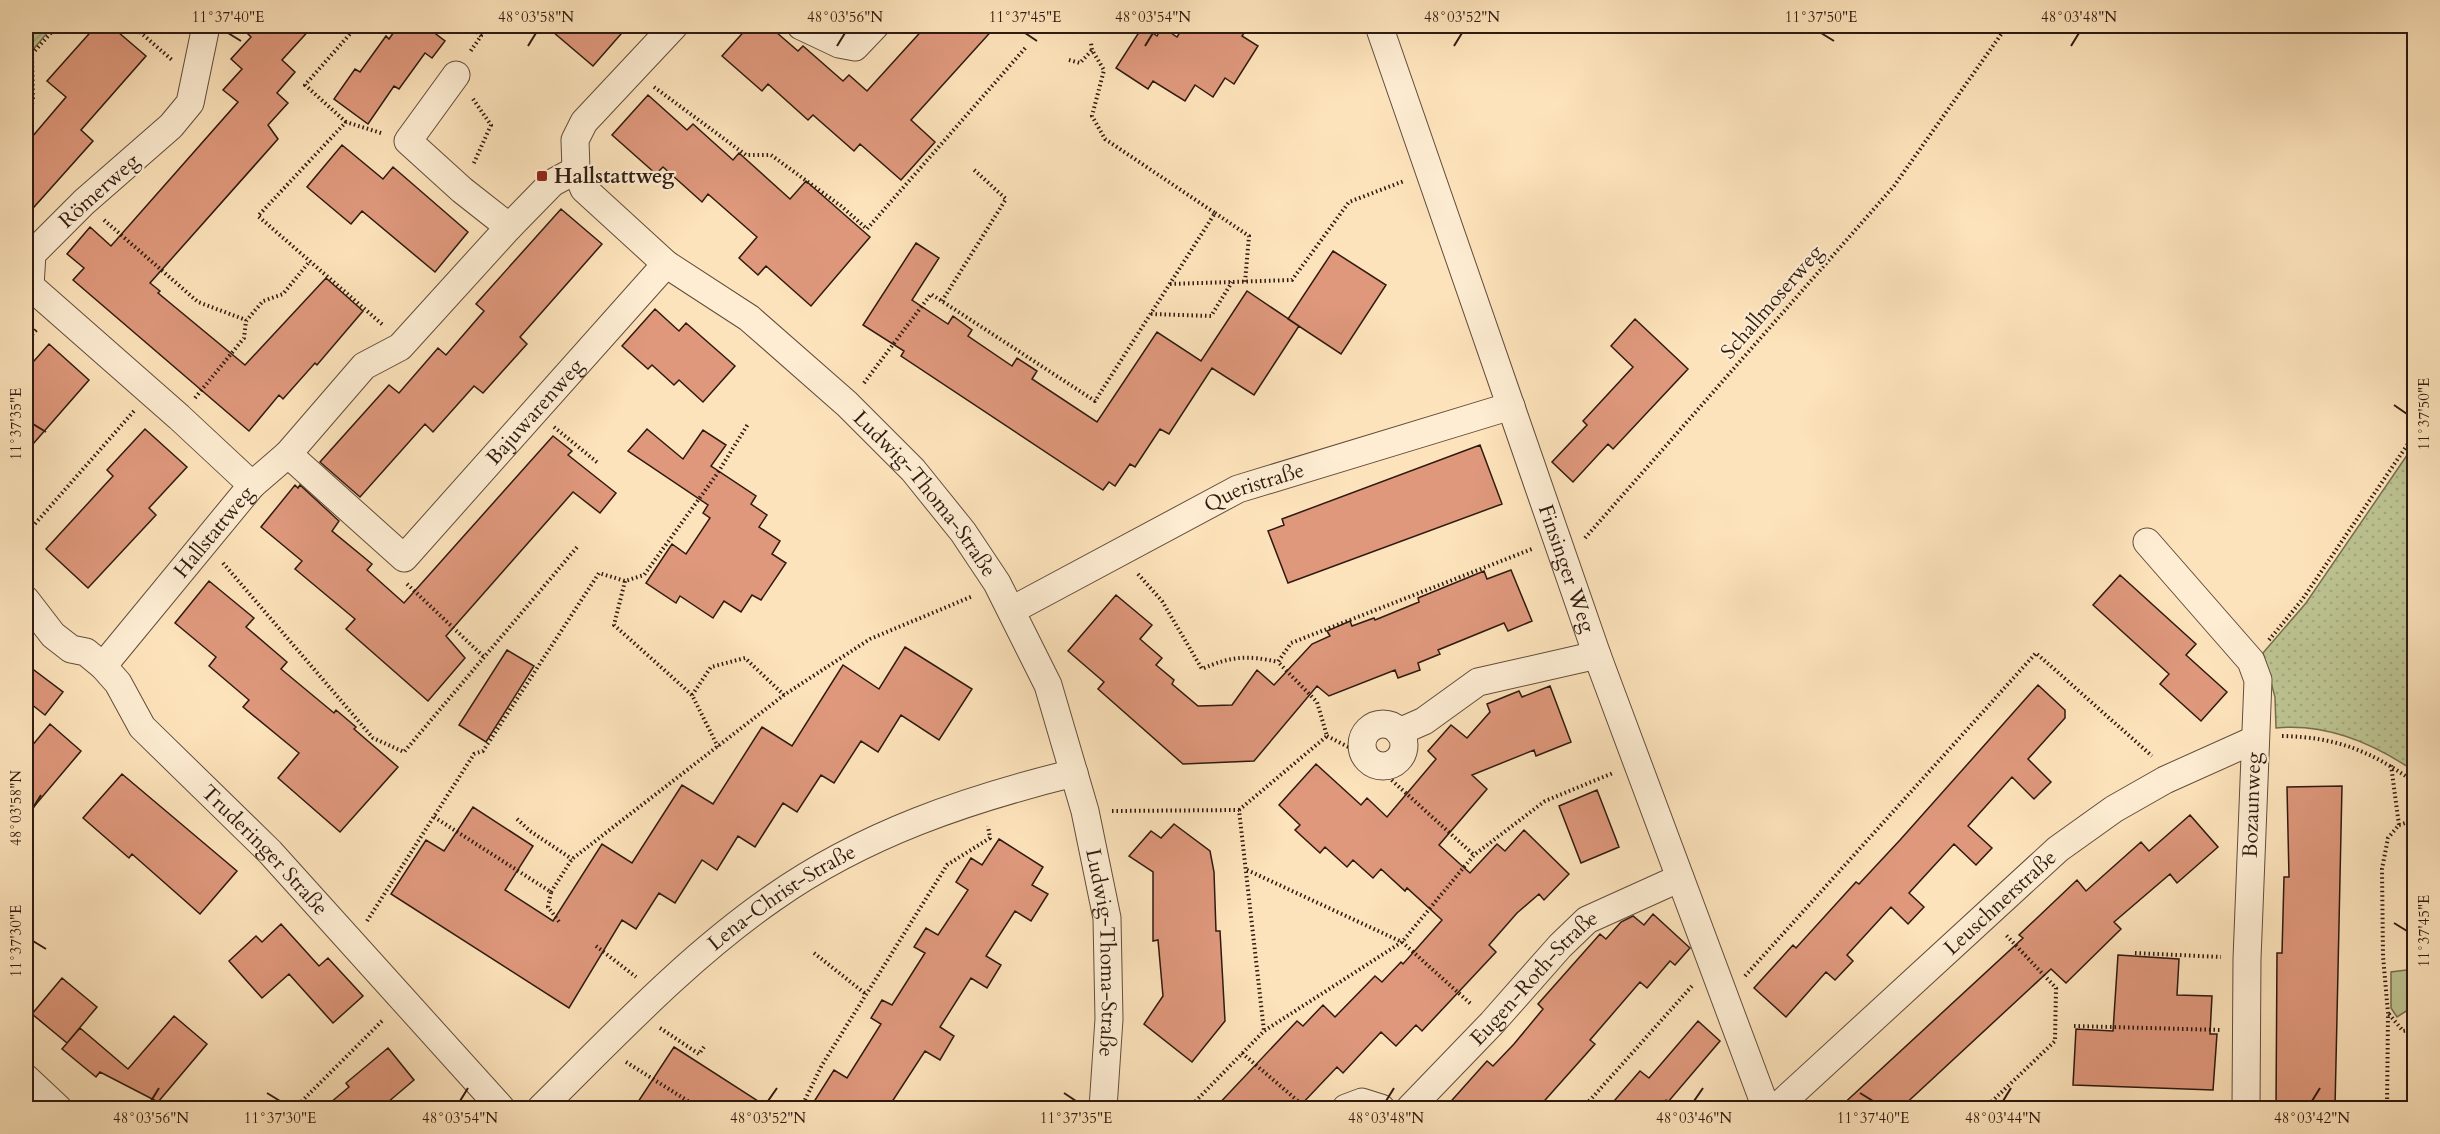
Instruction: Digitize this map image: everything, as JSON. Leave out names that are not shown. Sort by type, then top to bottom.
[{"type":"street","name":"Römerweg","points":[[206,26],[190,103],[171,126],[84,202],[32,254],[30,286],[151,391],[252,485]]},
{"type":"street","name":"Ludwig-Thoma-Straße","points":[[674,26],[584,122],[575,140],[576,170],[584,189],[666,264],[748,318],[847,404],[913,470],[963,532],[997,583],[1048,685],[1085,811],[1107,918],[1109,1019],[1103,1108]]},
{"type":"street","points":[[801,26],[839,44],[855,47],[875,26]]},
{"type":"street","name":"Finsinger Weg","points":[[1379,26],[1597,655],[1766,1108]]},
{"type":"street","points":[[456,75],[408,141],[462,190],[509,227]]},
{"type":"street","name":"Hallstattweg","points":[[102,666],[252,485],[288,454],[364,366],[400,347],[552,183],[576,170]]},
{"type":"street","name":"Bajuwarenweg","points":[[404,558],[666,264]]},
{"type":"street","name":"Queristraße","points":[[1012,610],[1239,489],[1511,406]]},
{"type":"street","points":[[288,454],[404,558]]},
{"type":"street","name":"Bozaunweg","points":[[2146,542],[2251,661],[2258,688],[2254,740],[2247,959],[2246,1108]]},
{"type":"street","name":"Truderinger Straße","points":[[26,600],[53,635],[71,649],[86,652],[118,683],[142,727],[270,852],[501,1108]]},
{"type":"street","points":[[1369,760],[1392,764],[1401,756],[1403,744],[1399,732],[1424,721],[1478,682],[1597,655]]},
{"type":"street","name":"Leuschnerstraße","points":[[1776,1108],[2058,849],[2114,809],[2165,780],[2254,740]]},
{"type":"street","name":"Lena-Christ-Straße","points":[[541,1108],[714,943],[775,897],[863,845],[934,814],[1003,790],[1074,773]]},
{"type":"street","name":"Eugen-Roth-Straße","points":[[1410,1108],[1492,1023],[1560,946],[1587,920],[1680,879]]},
{"type":"street","points":[[26,1078],[58,1108]]},
{"type":"street","points":[[1346,1108],[1362,1102],[1381,1108]]},
{"type":"path","points":[[26,110],[33,102],[32,54],[57,26]]},
{"type":"path","points":[[133,26],[196,80]]},
{"type":"path","points":[[357,26],[305,85],[346,122],[408,141]]},
{"type":"path","points":[[470,26],[481,36]]},
{"type":"path","name":"Schallmoserweg","points":[[1561,549],[1894,186],[2007,26]]},
{"type":"path","points":[[1091,43],[1092,50],[1104,70],[1092,116],[1105,139],[1249,236],[1245,282]]},
{"type":"path","points":[[632,71],[746,155],[771,155],[841,206],[867,230],[1027,46]]},
{"type":"path","points":[[1069,60],[1080,63],[1092,50]]},
{"type":"path","points":[[456,75],[491,125],[462,190]]},
{"type":"path","points":[[346,122],[258,216],[381,322]]},
{"type":"path","points":[[942,301],[1006,199],[972,168]]},
{"type":"path","points":[[1169,284],[1292,280],[1349,202],[1429,172]]},
{"type":"path","points":[[84,202],[198,302],[246,321]]},
{"type":"path","points":[[847,404],[931,294],[1095,400],[1215,213]]},
{"type":"path","points":[[179,417],[244,338],[246,321],[263,301],[283,294],[310,261]]},
{"type":"path","points":[[1150,314],[1211,316],[1232,282]]},
{"type":"path","points":[[26,331],[30,336]]},
{"type":"path","points":[[26,534],[151,391]]},
{"type":"path","points":[[535,411],[598,463]]},
{"type":"path","points":[[382,899],[474,754],[483,751],[599,573],[626,581],[644,575],[748,424]]},
{"type":"path","points":[[2251,661],[2302,600],[2415,435]]},
{"type":"path","points":[[205,542],[373,738],[404,752],[578,546]]},
{"type":"path","points":[[1278,662],[1291,643],[1561,549]]},
{"type":"path","points":[[1118,554],[1162,601],[1202,669],[1221,661],[1251,656],[1278,662],[1317,702],[1327,736],[1369,760],[1474,855]]},
{"type":"path","points":[[404,558],[401,579],[485,658]]},
{"type":"path","points":[[626,581],[614,625],[692,695],[718,747]]},
{"type":"path","points":[[560,922],[554,918],[548,907],[551,892],[572,859],[784,695],[870,639],[952,606],[997,583]]},
{"type":"path","points":[[1725,999],[2036,653],[2154,757],[2165,780]]},
{"type":"path","points":[[692,695],[711,667],[745,658],[784,695]]},
{"type":"path","points":[[1085,811],[1239,810],[1327,736]]},
{"type":"path","points":[[2254,740],[2301,736],[2358,748],[2391,765],[2415,782]]},
{"type":"path","points":[[1189,1108],[1264,1031],[1402,942],[1474,855],[1545,801],[1636,764]]},
{"type":"path","points":[[2391,765],[2399,825]]},
{"type":"path","points":[[801,1108],[822,1065],[947,865],[990,838],[987,816],[1003,790]]},
{"type":"path","points":[[1239,810],[1264,1031]]},
{"type":"path","points":[[434,817],[551,892]]},
{"type":"path","points":[[517,819],[530,831],[572,859]]},
{"type":"path","points":[[2387,1108],[2388,1013],[2383,956],[2382,868],[2388,838],[2399,825],[2415,820]]},
{"type":"path","points":[[1246,870],[1402,942],[1492,1023]]},
{"type":"path","points":[[1985,1108],[2055,1041],[2056,988],[2006,935]]},
{"type":"path","points":[[596,946],[634,976],[647,1005],[699,1054],[704,1047]]},
{"type":"path","points":[[2135,952],[2247,959]]},
{"type":"path","points":[[814,953],[867,995]]},
{"type":"path","points":[[1583,1108],[1694,984],[1713,969]]},
{"type":"path","points":[[295,1108],[404,999]]},
{"type":"path","points":[[2388,1013],[2403,1031],[2415,1029]]},
{"type":"path","points":[[2074,1026],[2246,1031]]},
{"type":"path","points":[[603,1047],[699,1108]]},
{"type":"path","points":[[1242,1053],[1306,1108]]},
{"type":"path","points":[[2122,1108],[2131,1108]]},
{"type":"green space","points":[[26,26],[53,26],[26,58]]},
{"type":"green space","points":[[2414,445],[2414,771],[2382,752],[2349,737],[2313,729],[2276,728],[2275,697],[2263,653],[2306,603]]},
{"type":"green space","points":[[2414,969],[2414,1006],[2397,1017],[2391,1008],[2391,972]]},
{"type":"building","points":[[96,26],[111,26],[146,56],[81,130],[93,141],[26,216],[26,144],[66,97],[47,81]]},
{"type":"building","points":[[240,26],[313,26],[282,60],[295,72],[277,93],[288,103],[268,125],[278,139],[150,283],[160,291],[158,293],[245,365],[326,278],[363,311],[317,365],[315,363],[283,399],[279,395],[249,431],[73,280],[84,268],[67,254],[90,227],[111,246],[238,102],[223,90],[242,69],[231,59],[251,37]]},
{"type":"building","points":[[398,26],[442,26],[436,34],[445,41],[432,58],[425,53],[399,89],[394,86],[368,124],[334,99],[355,69],[360,72],[386,36],[389,39]]},
{"type":"building","points":[[546,26],[628,26],[593,66]]},
{"type":"building","points":[[749,26],[769,26],[798,51],[803,46],[843,81],[849,75],[867,91],[926,26],[996,26],[911,120],[935,142],[901,180],[860,144],[854,151],[813,115],[808,120],[768,84],[762,91],[722,56]]},
{"type":"building","points":[[1143,26],[1157,36],[1162,27],[1177,37],[1184,26],[1249,26],[1242,36],[1258,46],[1234,84],[1225,78],[1213,97],[1195,85],[1185,101],[1153,81],[1148,89],[1116,68]]},
{"type":"building","points":[[648,95],[687,130],[693,124],[733,160],[739,153],[790,199],[806,181],[870,237],[811,306],[766,266],[758,275],[739,258],[757,237],[708,194],[702,202],[663,167],[656,174],[612,135]]},
{"type":"building","points":[[342,145],[383,179],[393,167],[468,232],[435,272],[362,211],[351,224],[307,187]]},
{"type":"building","points":[[561,209],[602,244],[520,337],[527,344],[483,393],[474,386],[433,432],[425,424],[360,497],[320,462],[389,385],[399,393],[438,348],[446,355],[484,311],[476,304]]},
{"type":"building","points":[[916,243],[939,258],[912,300],[948,324],[953,316],[972,330],[968,336],[1012,366],[1017,358],[1037,371],[1032,379],[1097,422],[1157,332],[1201,361],[1247,291],[1299,326],[1254,395],[1212,368],[1169,434],[1160,429],[1135,467],[1130,464],[1115,486],[1109,482],[1103,490],[901,356],[904,351],[863,325]]},
{"type":"building","points":[[1333,251],[1386,285],[1341,354],[1288,319]]},
{"type":"building","points":[[655,309],[679,331],[686,323],[735,366],[703,402],[679,380],[674,385],[652,365],[648,369],[622,346]]},
{"type":"building","points":[[1635,319],[1688,369],[1613,449],[1608,444],[1573,482],[1552,462],[1587,425],[1583,421],[1633,367],[1611,346]]},
{"type":"building","points":[[49,344],[89,380],[26,452],[26,370]]},
{"type":"building","points":[[145,429],[187,467],[149,508],[156,515],[88,588],[46,549],[113,476],[107,470]]},
{"type":"building","points":[[647,429],[683,459],[703,430],[726,445],[711,466],[756,496],[751,504],[767,515],[759,527],[780,541],[772,554],[786,563],[761,600],[752,595],[741,612],[724,601],[713,618],[680,596],[676,603],[646,583],[672,544],[686,554],[710,518],[703,513],[708,505],[628,451]]},
{"type":"building","points":[[553,436],[572,451],[568,455],[616,493],[600,513],[573,492],[446,636],[465,658],[428,701],[346,629],[355,619],[295,569],[302,561],[261,527],[295,485],[298,488],[300,485],[339,521],[332,531],[372,564],[367,570],[404,603]]},
{"type":"building","points":[[1480,445],[1502,504],[1288,583],[1268,531],[1284,525],[1282,519]]},
{"type":"building","points":[[1511,570],[1532,621],[1508,631],[1504,623],[1438,650],[1440,654],[1418,663],[1420,670],[1398,678],[1395,670],[1329,696],[1317,686],[1254,761],[1183,764],[1098,689],[1104,682],[1068,651],[1116,595],[1152,625],[1140,639],[1162,658],[1156,665],[1174,680],[1172,684],[1198,706],[1232,705],[1257,670],[1274,685],[1312,644],[1330,636],[1327,631],[1350,621],[1352,626],[1374,618],[1375,620],[1419,602],[1418,598],[1484,571],[1487,579]]},
{"type":"building","points":[[2120,575],[2196,644],[2186,655],[2227,692],[2201,721],[2160,684],[2169,674],[2093,605]]},
{"type":"building","points":[[209,581],[254,618],[246,627],[287,662],[281,669],[334,713],[336,710],[356,727],[354,729],[398,767],[340,832],[278,778],[299,753],[243,707],[249,700],[209,666],[216,657],[175,623]]},
{"type":"building","points":[[905,647],[972,689],[939,740],[901,715],[878,752],[861,741],[834,783],[821,775],[797,812],[783,803],[755,847],[738,836],[717,870],[702,860],[675,903],[659,893],[636,929],[622,920],[569,1008],[391,894],[426,840],[444,851],[473,807],[533,846],[505,890],[553,921],[602,844],[632,863],[682,785],[713,804],[762,727],[792,746],[843,665],[879,689]]},
{"type":"building","points":[[507,650],[534,666],[486,742],[459,725]]},
{"type":"building","points":[[26,664],[63,692],[45,715],[26,700]]},
{"type":"building","points":[[2038,685],[2065,710],[2065,718],[2028,759],[2051,782],[2034,799],[2012,777],[1968,826],[1992,848],[1976,865],[1954,844],[1909,893],[1924,907],[1908,924],[1891,907],[1847,955],[1853,961],[1835,980],[1826,972],[1786,1017],[1754,988],[1793,945],[1796,948],[1856,882],[1859,884]]},
{"type":"building","points":[[1550,686],[1571,742],[1536,756],[1534,750],[1472,775],[1487,789],[1439,845],[1470,873],[1497,844],[1505,851],[1524,830],[1569,874],[1544,900],[1539,894],[1517,913],[1489,945],[1496,952],[1422,1031],[1416,1025],[1396,1046],[1381,1032],[1343,1073],[1337,1067],[1298,1108],[1215,1108],[1297,1021],[1303,1026],[1323,1005],[1335,1017],[1375,976],[1382,982],[1401,962],[1403,964],[1442,920],[1407,888],[1405,891],[1381,869],[1373,878],[1353,860],[1347,867],[1325,847],[1320,853],[1295,830],[1300,825],[1279,805],[1316,764],[1361,805],[1367,798],[1387,817],[1436,759],[1428,751],[1451,725],[1467,738],[1490,712],[1487,704],[1519,691],[1522,697]]},
{"type":"building","points":[[50,724],[81,751],[26,816],[26,753]]},
{"type":"building","points":[[122,774],[237,871],[200,914],[132,854],[129,858],[83,818]]},
{"type":"building","points":[[2342,786],[2335,1108],[2276,1108],[2277,953],[2282,953],[2284,877],[2289,877],[2287,787]]},
{"type":"building","points":[[1597,790],[1619,847],[1581,863],[1559,806]]},
{"type":"building","points":[[2190,815],[2218,847],[2177,883],[2170,874],[2114,922],[2121,929],[2066,983],[2051,969],[1901,1108],[1839,1108],[2023,938],[2019,935],[2077,880],[2086,891],[2141,842],[2149,851]]},
{"type":"building","points":[[1174,824],[1210,851],[1214,872],[1216,931],[1220,931],[1225,1021],[1192,1062],[1144,1024],[1163,996],[1158,940],[1153,941],[1153,872],[1129,856],[1151,831],[1161,838]]},
{"type":"building","points":[[999,839],[1043,867],[1032,885],[1048,894],[1031,921],[1015,911],[986,956],[1001,965],[987,988],[971,978],[940,1027],[954,1036],[940,1060],[925,1051],[888,1108],[810,1108],[834,1070],[847,1078],[881,1024],[871,1018],[882,1000],[892,1005],[925,953],[914,947],[926,928],[938,935],[968,890],[956,882],[971,858],[982,865]]},
{"type":"building","points":[[1653,914],[1690,948],[1675,965],[1670,961],[1647,988],[1640,982],[1590,1040],[1595,1044],[1538,1108],[1445,1108],[1487,1061],[1493,1066],[1514,1044],[1543,1009],[1538,1004],[1600,934],[1606,939],[1621,922],[1633,916],[1644,925]]},
{"type":"building","points":[[281,924],[319,966],[328,958],[363,996],[333,1023],[289,974],[262,998],[229,961],[256,936],[262,942]]},
{"type":"building","points":[[2118,955],[2179,959],[2177,995],[2212,996],[2210,1034],[2217,1034],[2213,1090],[2073,1085],[2076,1029],[2113,1031]]},
{"type":"building","points":[[62,978],[97,1007],[67,1043],[32,1014]]},
{"type":"building","points":[[174,1016],[207,1044],[158,1102],[100,1072],[96,1077],[62,1049],[80,1028],[128,1069]]},
{"type":"building","points":[[1698,1021],[1720,1041],[1668,1102],[1666,1100],[1658,1108],[1608,1108],[1640,1071],[1649,1078]]},
{"type":"building","points":[[674,1047],[769,1108],[634,1108]]},
{"type":"building","points":[[388,1048],[414,1080],[381,1108],[324,1108],[349,1087],[346,1083]]},
{"type":"place","name":"Hallstattweg","points":[[542,176]]}]
